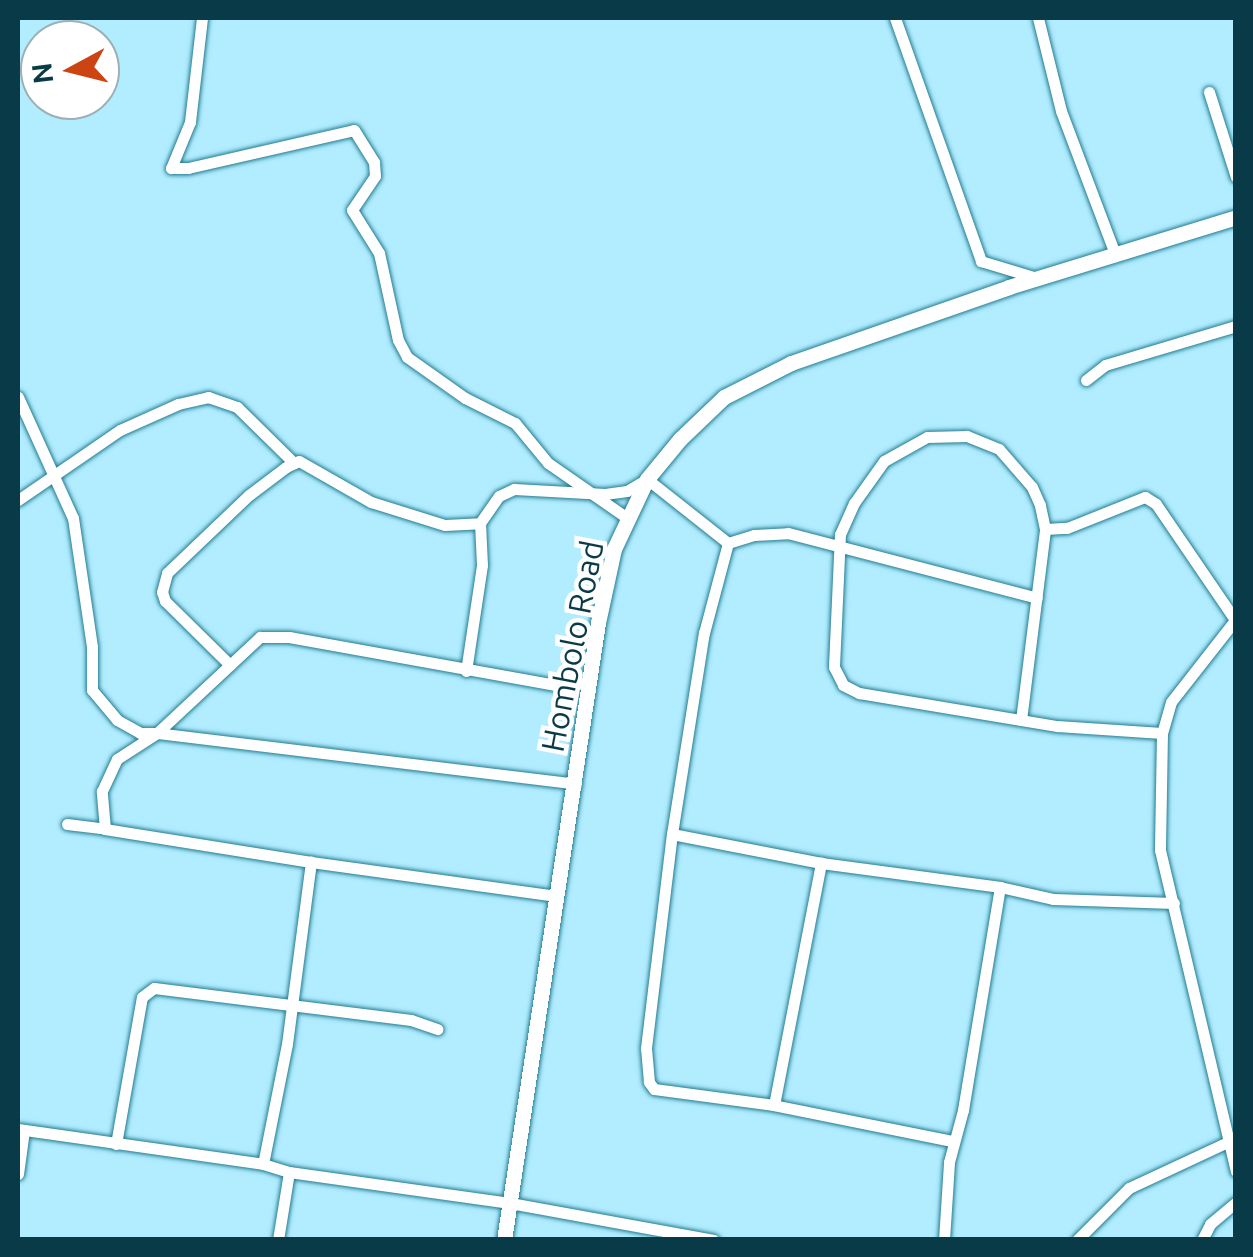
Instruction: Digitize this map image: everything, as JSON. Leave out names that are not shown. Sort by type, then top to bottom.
[{"type":"street","points":[[202,18],[190,122],[171,168],[188,168],[354,130],[374,162],[374,176],[352,210],[379,254],[398,340],[408,357],[465,398],[515,423],[548,464],[627,518]]},
{"type":"street","points":[[895,18],[981,261],[1037,278]]},
{"type":"street","points":[[1038,18],[1061,111],[1115,254]]},
{"type":"street","points":[[1209,92],[1236,178]]},
{"type":"street","name":"Hombolo Road","points":[[504,1240],[554,896],[614,548],[647,479],[680,439],[724,397],[790,363],[1009,286],[1236,217]]},
{"type":"street","points":[[1086,380],[1105,365],[1236,326]]},
{"type":"street","points":[[18,397],[36,443],[54,472],[76,535],[92,648],[92,690],[117,720],[140,733],[576,784]]},
{"type":"street","points":[[18,500],[54,472],[154,413],[208,397],[237,407],[294,463]]},
{"type":"street","points":[[1021,720],[1045,529],[1032,486],[1010,457],[984,441],[947,434],[928,437],[884,462],[854,503],[837,543],[834,667],[843,685],[859,692],[1021,720],[1162,733]]},
{"type":"street","points":[[230,665],[165,601],[162,592],[167,573],[249,495],[299,460],[371,502],[445,525],[480,523]]},
{"type":"street","points":[[466,670],[482,565],[480,523],[499,496],[514,489],[588,493],[626,490],[647,479],[728,543]]},
{"type":"street","points":[[1045,529],[1067,528],[1145,497],[1156,504],[1235,619],[1172,702],[1162,733],[1160,850],[1236,1171]]},
{"type":"street","points":[[728,543],[774,533],[837,543],[1037,598]]},
{"type":"street","points":[[728,543],[704,633],[672,834],[646,1048],[649,1082],[661,1092],[774,1105],[952,1142]]},
{"type":"street","points":[[104,829],[102,791],[117,759],[157,733],[260,637],[289,636],[556,685],[589,684]]},
{"type":"street","points":[[67,824],[554,896]]},
{"type":"street","points":[[672,834],[821,863],[1000,887],[1054,899],[1174,903]]},
{"type":"street","points":[[263,1164],[274,1126],[311,862]]},
{"type":"street","points":[[774,1105],[821,863]]},
{"type":"street","points":[[944,1240],[952,1142],[963,1110],[1000,887]]},
{"type":"street","points":[[116,1144],[142,997],[161,986],[411,1020],[438,1029]]},
{"type":"street","points":[[18,1174],[21,1129],[510,1203],[714,1240]]},
{"type":"street","points":[[1077,1240],[1129,1188],[1230,1139]]},
{"type":"street","points":[[278,1240],[289,1172]]},
{"type":"street","points":[[1202,1240],[1210,1224],[1236,1202]]}]
